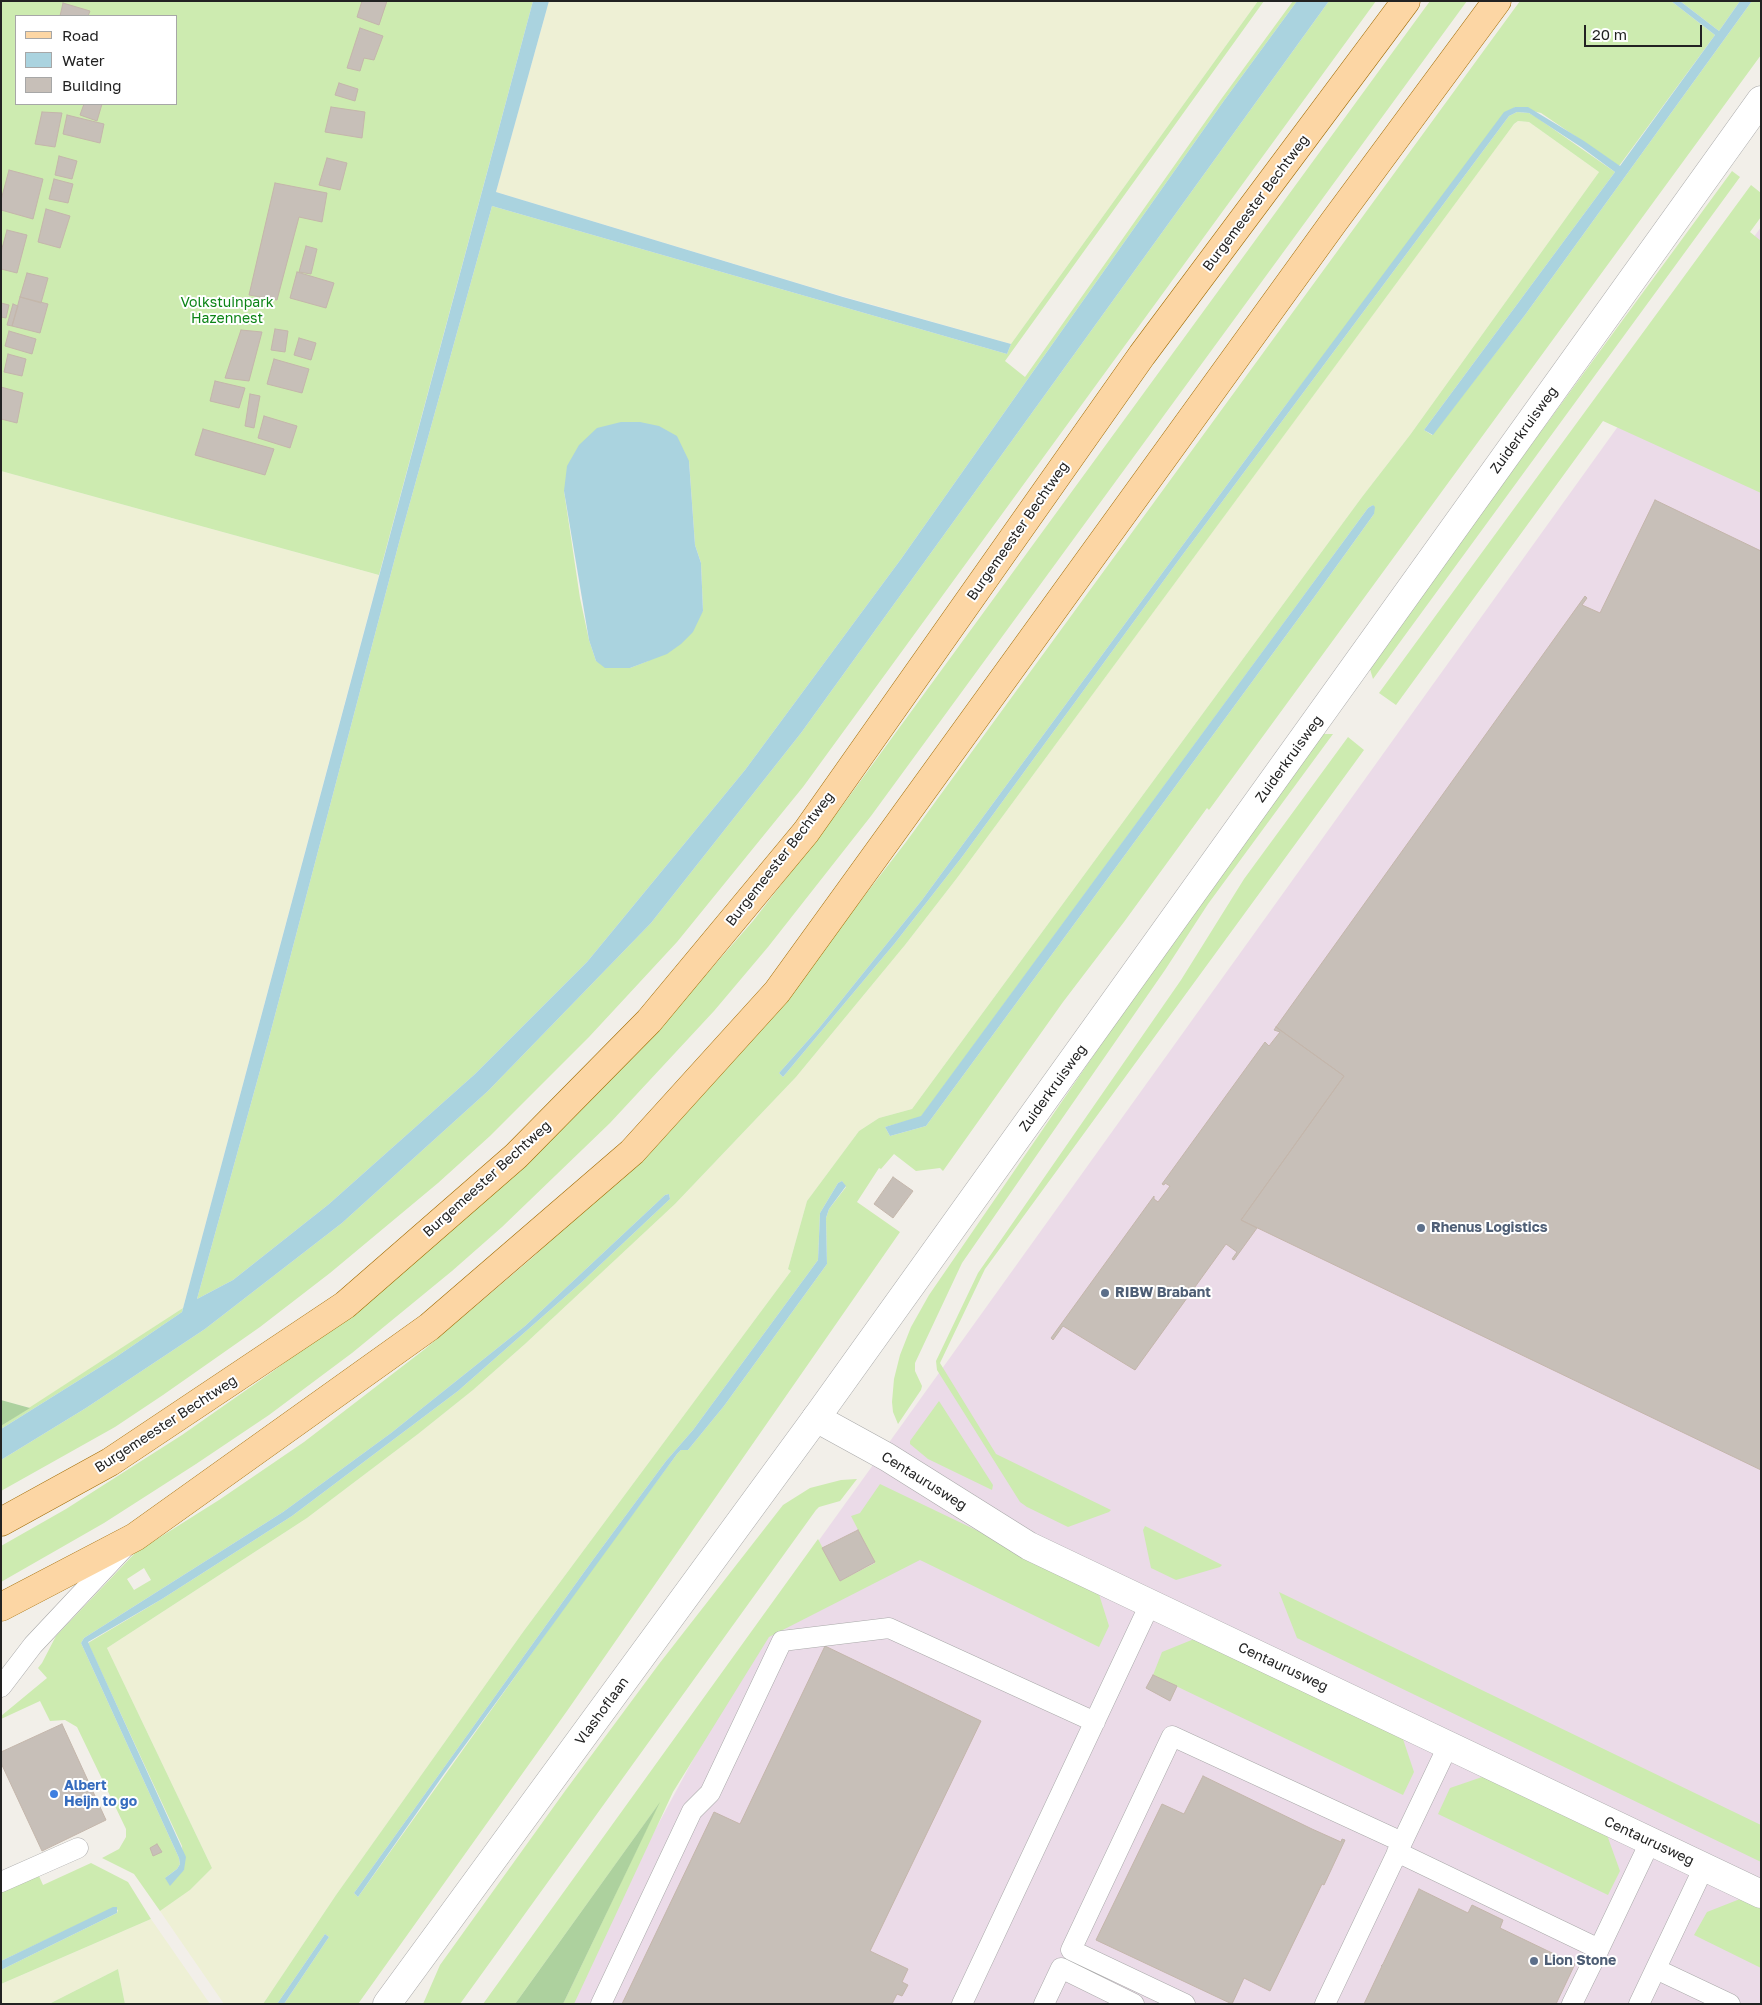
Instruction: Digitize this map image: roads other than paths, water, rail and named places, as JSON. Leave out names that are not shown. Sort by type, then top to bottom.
[{"type":"main road","name":"Burgemeester Bechtweg","points":[[1,1522],[110,1462],[345,1305],[516,1156],[649,1021],[806,832],[1142,356],[1406,1]]},
{"type":"main road","points":[[1,1608],[136,1536],[429,1326],[632,1152],[777,992],[1321,239],[1497,1]]},
{"type":"street","name":"Zuiderkruisweg","points":[[816,1418],[1761,100]]},
{"type":"street","name":"Centaurusweg","points":[[816,1418],[887,1457],[1029,1546],[1761,1894]]},
{"type":"street","name":"Vlashoflaan","points":[[387,2004],[816,1418]]},
{"type":"lane","points":[[1,1687],[33,1645],[136,1536]]},
{"type":"lane","points":[[962,2004],[1150,1604]]},
{"type":"lane","points":[[600,2004],[692,1811],[710,1793],[782,1641],[888,1628],[1095,1722]]},
{"type":"lane","points":[[1185,2004],[1071,1950],[1172,1736],[1399,1847],[1599,1949]]},
{"type":"lane","points":[[1325,2004],[1448,1746]]},
{"type":"lane","points":[[1572,2004],[1650,1842]]},
{"type":"lane","points":[[1,1882],[78,1848]]},
{"type":"lane","points":[[1639,2004],[1704,1867]]},
{"type":"lane","points":[[1044,2004],[1061,1968],[1134,2004]]},
{"type":"lane","points":[[1656,1969],[1730,2004]]},
{"type":"water","points":[[533,1],[549,1],[496,192],[843,297],[1011,344],[1007,354],[492,206],[401,535],[269,1038],[197,1299],[233,1280],[329,1204],[475,1074],[587,962],[745,770],[901,559],[1223,102],[1297,1],[1329,1],[801,733],[651,923],[488,1091],[342,1223],[205,1329],[86,1408],[1,1460],[1,1429],[116,1357],[182,1312]]},
{"type":"water","points":[[1671,1],[1680,1],[1719,31],[1740,1],[1752,1],[1525,315],[1433,435],[1424,430],[1615,172],[1529,113],[1517,112],[1509,116],[1178,561],[962,857],[895,943],[783,1077],[779,1073],[819,1028],[922,900],[1282,410],[1504,112],[1515,107],[1528,107],[1584,141],[1620,166],[1715,35]]},
{"type":"water","points":[[621,422],[640,422],[659,426],[677,436],[689,461],[695,545],[701,563],[703,611],[693,632],[667,654],[630,668],[605,668],[596,661],[589,640],[564,491],[567,466],[579,445],[597,428]]},
{"type":"water","points":[[1373,505],[1375,507],[1374,514],[1315,596],[926,1126],[890,1136],[885,1127],[921,1116],[1368,508]]},
{"type":"water","points":[[842,1181],[846,1186],[829,1209],[826,1218],[827,1264],[724,1406],[688,1450],[681,1450],[677,1454],[444,1774],[358,1897],[354,1893],[592,1561],[666,1461],[693,1430],[818,1260],[820,1213],[838,1183]]},
{"type":"water","points":[[669,1194],[670,1199],[582,1282],[458,1391],[292,1516],[162,1599],[88,1642],[186,1857],[184,1870],[170,1886],[165,1878],[177,1869],[180,1864],[179,1858],[81,1643],[84,1638],[283,1512],[391,1433],[525,1326],[665,1195]]},
{"type":"water","points":[[113,1907],[117,1907],[117,1913],[1,1970],[1,1961]]},
{"type":"water","points":[[325,1934],[329,1937],[284,2004],[277,2004]]},
{"type":"place","name":"Rhenus Logistics","points":[[1421,1228]]},
{"type":"place","name":"RIBW Brabant","points":[[1105,1293]]},
{"type":"place","name":"Albert Heijn to go","points":[[54,1794]]},
{"type":"place","name":"Lion Stone","points":[[1534,1961]]},
{"type":"park label","name":"Volkstuinpark Hazennest","points":[[227,312]]}]
